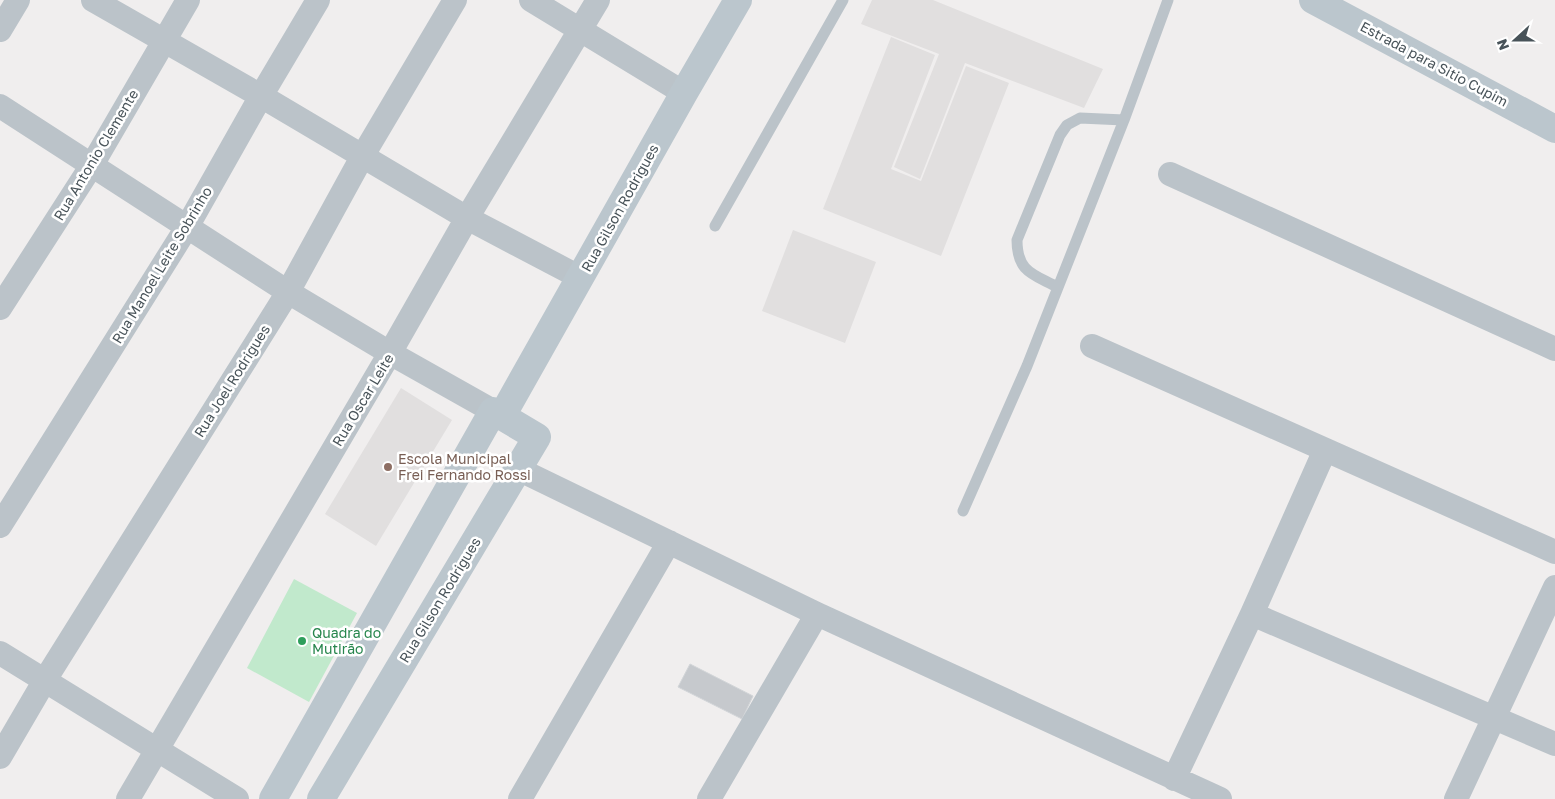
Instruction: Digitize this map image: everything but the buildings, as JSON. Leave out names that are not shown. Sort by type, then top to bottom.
[{"type":"street","points":[[0,30],[18,0]]},
{"type":"street","points":[[93,0],[261,96],[467,218],[581,278]]},
{"type":"street","name":"Rua Antonio Clemente","points":[[0,308],[92,165],[188,0]]},
{"type":"street","name":"Rua Manoel Leite Sobrinho","points":[[0,526],[187,228],[261,96],[318,0]]},
{"type":"street","name":"Rua Joel Rodrigues","points":[[0,757],[45,680],[288,292],[362,157],[455,0]]},
{"type":"street","points":[[531,0],[684,93]]},
{"type":"street","name":"Rua Oscar Leite","points":[[128,799],[390,353],[467,218],[598,0]]},
{"type":"street","name":"Rua Gilson Rodrigues","points":[[273,799],[497,413],[581,278],[738,0]]},
{"type":"street","name":"Estrada para Sitio Cupim","points":[[1313,0],[1555,129]]},
{"type":"street","points":[[0,106],[288,292],[390,353],[497,413]]},
{"type":"street","points":[[1170,174],[1555,349]]},
{"type":"street","points":[[1092,346],[1555,552]]},
{"type":"street","name":"Rua Gilson Rodrigues","points":[[321,799],[537,437],[497,413]]},
{"type":"street","points":[[1174,779],[1252,614],[1325,450]]},
{"type":"street","points":[[518,469],[817,614],[1220,799]]},
{"type":"street","points":[[520,799],[670,542]]},
{"type":"street","points":[[1456,799],[1555,587]]},
{"type":"street","points":[[709,799],[817,614]]},
{"type":"street","points":[[1252,614],[1555,744]]},
{"type":"street","points":[[0,653],[238,799]]},
{"type":"lane","points":[[715,226],[843,0]]},
{"type":"lane","points":[[963,511],[1027,366],[1124,120],[1168,0]]},
{"type":"lane","points":[[1057,287],[1027,270],[1020,262],[1017,254],[1017,240],[1060,135],[1068,125],[1080,118],[1124,120]]},
{"type":"shaded area","points":[[872,0],[933,0],[1103,69],[1084,108],[965,63],[920,179],[894,167],[939,54],[861,24]]},
{"type":"shaded area","points":[[891,37],[935,55],[891,169],[921,181],[966,66],[1009,83],[941,256],[823,209]]},
{"type":"shaded area","points":[[793,230],[876,262],[845,343],[762,311]]},
{"type":"shaded area","name":"Escola Municipal Frei Fernando Rossi","points":[[401,388],[452,420],[376,546],[325,514]]},
{"type":"green space","name":"Quadra do Mutirão","points":[[294,579],[357,613],[309,702],[247,668]]},
{"type":"place","name":"Escola Municipal Frei Fernando Rossi","points":[[388,467]]},
{"type":"place","name":"Quadra do Mutirão","points":[[302,641]]}]
